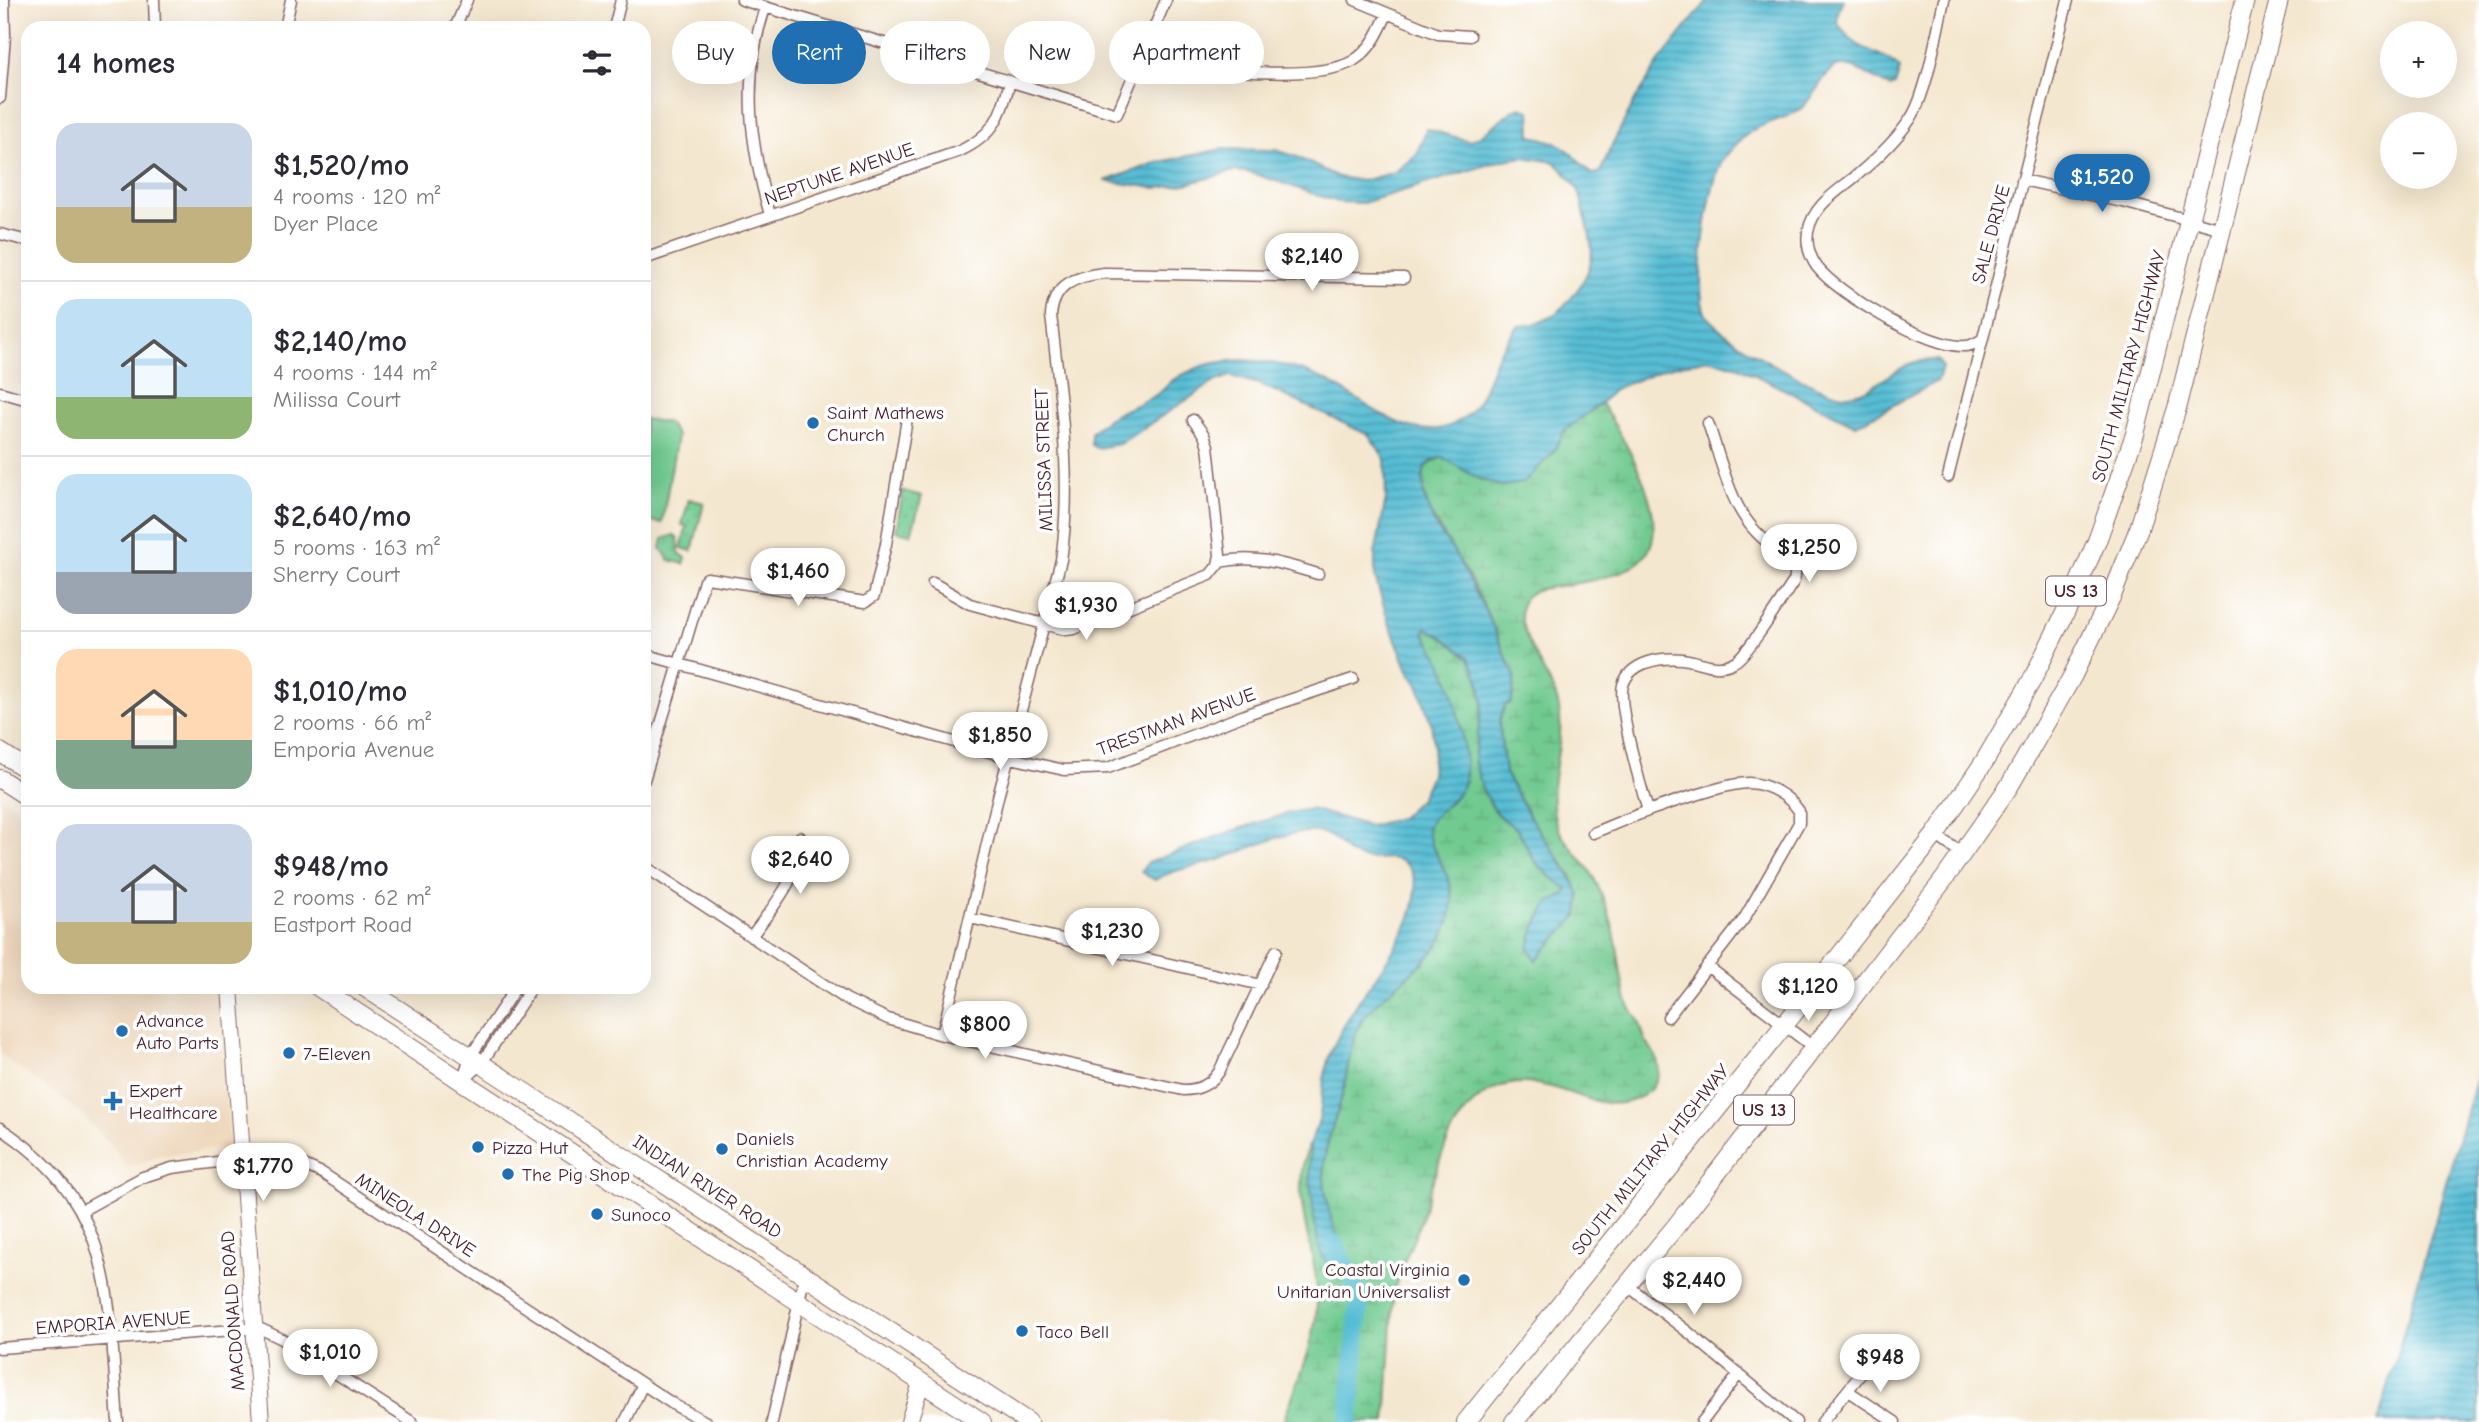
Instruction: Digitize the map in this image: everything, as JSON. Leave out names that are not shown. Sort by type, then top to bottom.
[{"type":"main road","name":"SOUTH MILITARY HIGHWAY","points":[[1466,1422],[1935,835],[1978,771],[2028,688],[2066,612],[2097,541],[2135,434],[2245,0]]},
{"type":"main road","name":"US 13","points":[[1514,1422],[1628,1286],[1963,854],[2036,743],[2093,637],[2113,593],[2139,528],[2166,446],[2279,0]]},
{"type":"main road","points":[[0,752],[21,766]]},
{"type":"main road","points":[[0,779],[21,792]]},
{"type":"main road","points":[[329,994],[982,1422]]},
{"type":"main road","name":"INDIAN RIVER ROAD","points":[[375,994],[1028,1422]]},
{"type":"street","points":[[0,98],[5,36],[4,0]]},
{"type":"street","points":[[154,0],[155,21]]},
{"type":"street","points":[[286,21],[291,0]]},
{"type":"street","points":[[458,21],[467,0]]},
{"type":"street","points":[[616,21],[621,0]]},
{"type":"street","points":[[742,0],[1004,80]]},
{"type":"street","points":[[1157,21],[1166,0]]},
{"type":"street","points":[[1355,0],[1438,34],[1470,36]]},
{"type":"street","points":[[1944,0],[1922,91],[1912,118],[1886,148],[1820,206],[1809,227],[1808,247],[1812,258],[1824,274],[1874,311],[1909,329],[1950,344],[1965,346],[1981,341]]},
{"type":"street","name":"SALE DRIVE","points":[[1948,477],[2068,0]]},
{"type":"street","points":[[765,8],[757,38],[750,116],[759,176],[770,215]]},
{"type":"street","points":[[1264,71],[1324,71],[1340,67],[1367,50],[1387,14]]},
{"type":"street","name":"NEPTUNE AVENUE","points":[[651,257],[978,142],[994,126],[1009,84]]},
{"type":"street","points":[[1017,84],[1117,114],[1130,84]]},
{"type":"street","points":[[2022,180],[2123,202],[2222,229]]},
{"type":"street","points":[[0,234],[21,239]]},
{"type":"street","name":"MILISSA STREET","points":[[942,1035],[1007,757],[1060,560],[1066,507],[1060,397],[1051,315],[1055,296],[1067,283],[1088,275],[1404,278]]},
{"type":"street","points":[[0,392],[21,398]]},
{"type":"street","points":[[651,757],[707,578],[865,602],[874,596],[886,544],[907,419]]},
{"type":"street","points":[[933,583],[971,604],[1066,630],[1210,575],[1219,562],[1208,446],[1193,420]]},
{"type":"street","points":[[1647,811],[1631,748],[1621,692],[1623,684],[1633,669],[1659,660],[1681,659],[1712,666],[1734,662],[1748,650],[1796,574],[1796,567],[1789,556],[1757,535],[1741,514],[1708,424]]},
{"type":"street","points":[[1219,562],[1233,559],[1274,561],[1318,574]]},
{"type":"street","name":"TRESTMAN AVENUE","points":[[651,656],[1007,757],[1064,770],[1108,768],[1250,713],[1353,679]]},
{"type":"street","points":[[1593,833],[1647,811],[1736,784],[1751,783],[1773,789],[1799,811],[1799,824],[1744,919],[1668,1017]]},
{"type":"street","points":[[1935,835],[1963,854]]},
{"type":"street","points":[[751,937],[793,876],[798,861],[800,837]]},
{"type":"street","points":[[651,871],[864,1009],[888,1019],[942,1035],[1183,1090],[1206,1085],[1219,1072],[1276,951]]},
{"type":"street","points":[[970,918],[1261,985]]},
{"type":"street","points":[[1707,966],[1813,1047]]},
{"type":"street","name":"MACDONALD ROAD","points":[[230,994],[261,1422]]},
{"type":"street","points":[[462,1082],[512,994]]},
{"type":"street","points":[[476,1060],[527,994]]},
{"type":"street","points":[[0,1128],[48,1167],[64,1185],[99,1251],[107,1286],[118,1422]]},
{"type":"street","name":"MINEOLA DRIVE","points":[[80,1212],[109,1194],[156,1173],[180,1167],[263,1156],[290,1158],[322,1173],[676,1406],[706,1422]]},
{"type":"street","points":[[772,1422],[805,1274]]},
{"type":"street","points":[[1628,1286],[1796,1422]]},
{"type":"street","name":"EMPORIA AVENUE","points":[[0,1348],[254,1329],[270,1332],[282,1339],[412,1422]]},
{"type":"street","points":[[1822,1422],[1873,1359]]},
{"type":"street","points":[[1702,1422],[1739,1374]]},
{"type":"street","points":[[909,1422],[922,1383]]},
{"type":"street","points":[[625,1422],[643,1384]]},
{"type":"street","points":[[1848,1391],[1895,1422]]},
{"type":"shaded area","points":[[0,796],[21,810],[21,994],[219,994],[230,1147],[158,1156],[127,1168],[109,1142],[80,1112],[0,1054]]},
{"type":"green space","points":[[1601,403],[1623,439],[1645,486],[1652,510],[1653,533],[1648,552],[1633,566],[1611,575],[1539,589],[1526,597],[1521,611],[1526,635],[1555,694],[1559,709],[1559,741],[1553,788],[1555,820],[1562,836],[1588,869],[1604,901],[1611,919],[1626,996],[1656,1058],[1657,1080],[1647,1092],[1634,1100],[1621,1103],[1607,1103],[1527,1083],[1501,1086],[1479,1098],[1465,1112],[1445,1146],[1394,1291],[1386,1422],[1283,1422],[1306,1361],[1316,1313],[1316,1277],[1302,1202],[1303,1163],[1310,1142],[1312,1185],[1321,1253],[1346,1260],[1328,1209],[1324,1168],[1354,1041],[1365,1016],[1378,1001],[1425,962],[1427,827],[1434,814],[1450,802],[1439,657],[1424,632],[1426,628],[1440,635],[1469,658],[1478,677],[1483,700],[1474,759],[1483,792],[1497,814],[1518,830],[1535,862],[1569,889],[1547,908],[1539,919],[1529,948],[1535,959],[1578,915],[1580,895],[1570,874],[1531,819],[1505,773],[1499,722],[1505,705],[1511,703],[1513,695],[1487,614],[1431,514],[1424,492],[1425,467],[1442,457],[1479,479],[1552,454],[1565,430]]},
{"type":"green space","points":[[651,420],[668,423],[677,436],[662,523],[651,521]]},
{"type":"green space","points":[[903,491],[922,496],[911,534],[896,531]]},
{"type":"green space","points":[[689,499],[704,503],[692,551],[681,548],[687,526],[682,525]]},
{"type":"green space","points":[[674,535],[678,538],[679,553],[686,558],[684,564],[669,560],[661,548],[663,539]]},
{"type":"water","points":[[1708,0],[1844,0],[1837,22],[1844,32],[1856,44],[1886,58],[1900,69],[1895,85],[1890,87],[1854,68],[1839,66],[1832,69],[1801,108],[1750,132],[1724,158],[1713,188],[1704,235],[1701,282],[1705,313],[1728,336],[1770,363],[1832,392],[1845,395],[1863,391],[1904,367],[1925,360],[1938,360],[1942,367],[1938,381],[1856,425],[1739,367],[1708,359],[1666,368],[1614,389],[1601,403],[1565,430],[1552,454],[1524,483],[1502,486],[1479,479],[1442,457],[1425,467],[1424,496],[1435,525],[1456,555],[1491,622],[1515,677],[1511,703],[1505,705],[1499,722],[1505,773],[1580,895],[1578,915],[1536,960],[1529,948],[1533,933],[1549,902],[1563,897],[1568,889],[1535,862],[1518,830],[1497,814],[1483,791],[1474,759],[1483,700],[1478,677],[1469,658],[1440,635],[1426,628],[1424,632],[1441,660],[1449,681],[1464,747],[1465,777],[1462,787],[1427,827],[1432,846],[1450,883],[1452,903],[1449,921],[1436,948],[1365,1015],[1356,1033],[1325,1156],[1326,1196],[1346,1260],[1344,1266],[1331,1269],[1320,1251],[1316,1227],[1310,1169],[1311,1141],[1319,1119],[1326,1067],[1333,1047],[1408,922],[1414,903],[1415,885],[1410,869],[1397,859],[1370,859],[1351,855],[1328,835],[1310,832],[1282,836],[1155,880],[1141,872],[1147,863],[1288,813],[1310,809],[1370,826],[1400,818],[1420,799],[1431,775],[1434,746],[1431,723],[1418,685],[1408,670],[1388,620],[1375,577],[1375,554],[1386,499],[1385,459],[1369,435],[1262,385],[1230,376],[1216,381],[1119,444],[1097,448],[1091,445],[1091,433],[1115,415],[1159,393],[1184,374],[1210,364],[1244,360],[1288,366],[1316,376],[1379,413],[1415,428],[1433,430],[1451,426],[1468,414],[1478,401],[1497,357],[1518,326],[1534,324],[1548,318],[1572,297],[1590,266],[1590,237],[1578,189],[1571,180],[1555,162],[1523,157],[1503,160],[1363,203],[1338,202],[1252,173],[1234,171],[1186,184],[1157,188],[1105,181],[1159,162],[1222,149],[1276,150],[1338,177],[1362,181],[1395,172],[1416,155],[1427,129],[1469,141],[1521,107],[1530,111],[1531,136],[1558,144],[1591,174],[1600,173],[1634,102],[1661,59]]},
{"type":"water","points":[[2479,1067],[2479,1422],[2378,1422]]},
{"type":"waterway","points":[[1335,1244],[1354,1281],[1359,1302],[1349,1422]]},
{"type":"place","name":"Saint Mathews Church","points":[[813,423]]},
{"type":"place","name":"Advance Auto Parts","points":[[122,1031]]},
{"type":"place","name":"7-Eleven","points":[[289,1053]]},
{"type":"place","name":"Expert Healthcare","points":[[113,1101]]},
{"type":"place","name":"Pizza Hut","points":[[478,1147]]},
{"type":"place","name":"Daniels Christian Academy","points":[[722,1149]]},
{"type":"place","name":"The Pig Shop","points":[[508,1174]]},
{"type":"place","name":"Sunoco","points":[[597,1214]]},
{"type":"place","name":"Coastal Virginia Unitarian Universalist","points":[[1464,1280]]},
{"type":"place","name":"Taco Bell","points":[[1022,1331]]}]
